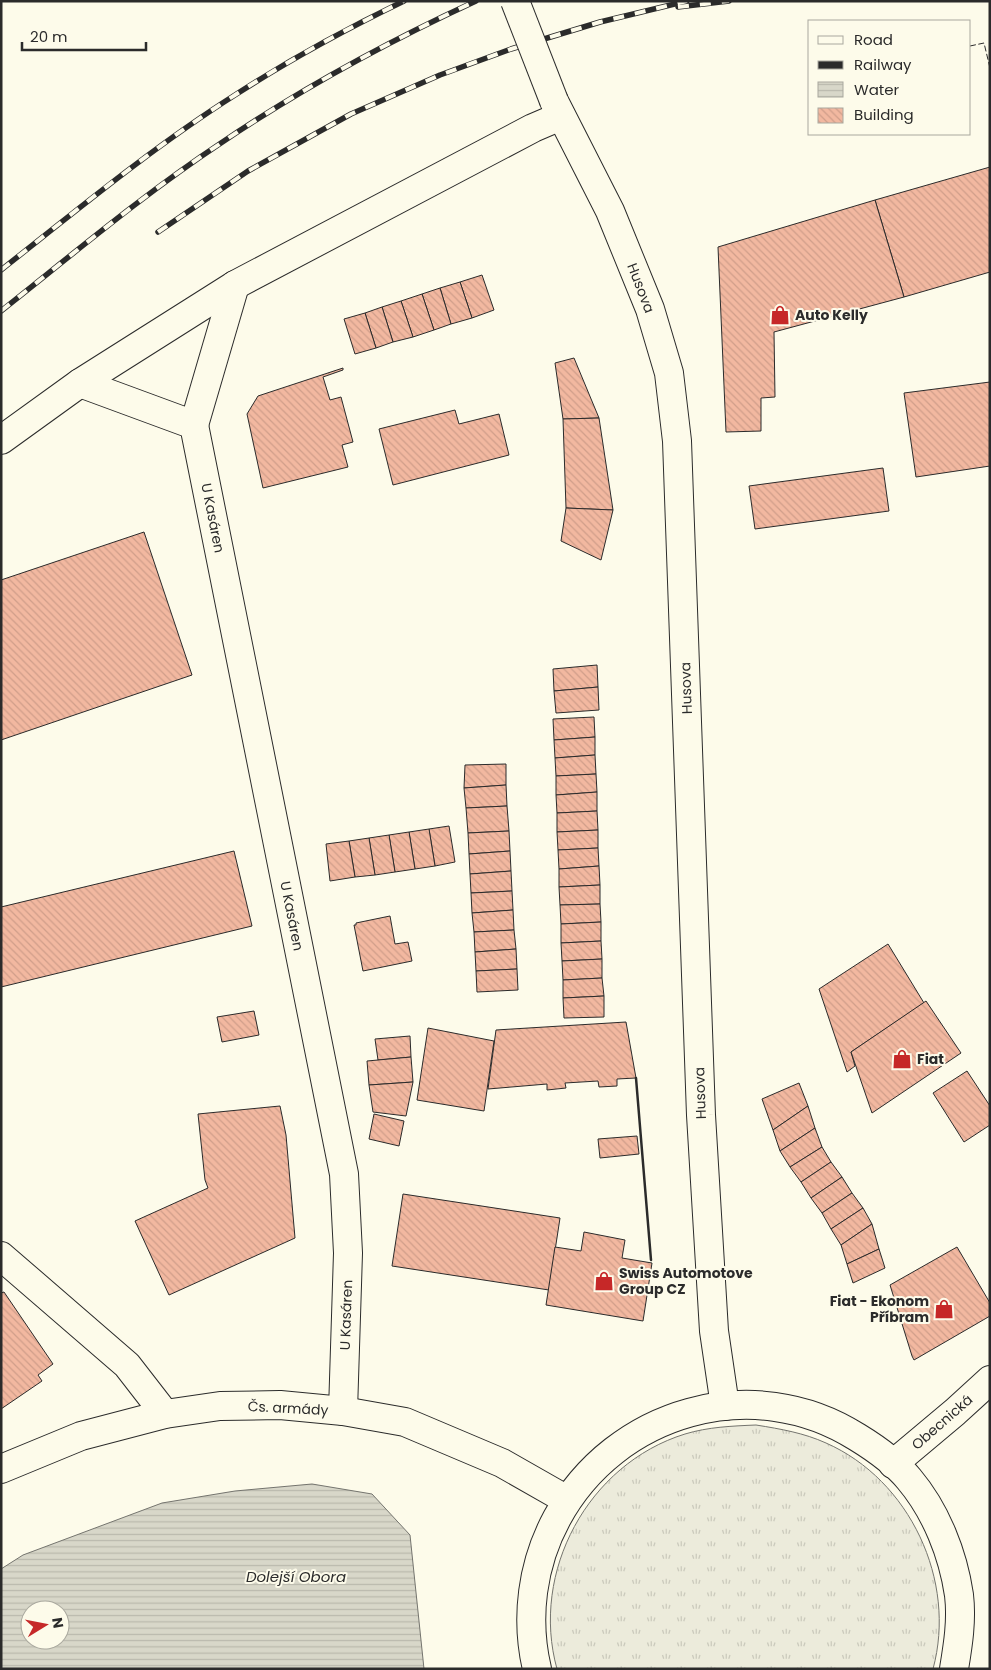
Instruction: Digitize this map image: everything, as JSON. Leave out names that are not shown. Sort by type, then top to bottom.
[{"type":"street","name":"Husova","points":[[514,1],[557,109],[610,211],[650,309],[669,373],[678,449],[700,1116],[714,1331],[725,1406]]},
{"type":"street","points":[[1,440],[80,383],[235,285],[533,128],[557,109]]},
{"type":"street","name":"U Kasáren","points":[[235,285],[194,425],[344,1174],[348,1253],[342,1411]]},
{"type":"street","points":[[80,383],[194,425]]},
{"type":"street","points":[[1,1256],[127,1365],[165,1414]]},
{"type":"street","name":"Obecnická","points":[[893,1464],[990,1380]]},
{"type":"street","name":"Čs. armády","points":[[1,1469],[80,1436],[165,1414],[230,1406],[280,1405],[342,1411],[405,1422],[502,1463],[567,1500]]},
{"type":"street","points":[[537,1669],[533,1651],[531,1611],[536,1572],[548,1535],[567,1500],[592,1469],[622,1443],[656,1424],[694,1411],[725,1406],[756,1405],[786,1408],[816,1417],[844,1429],[870,1445],[908,1478],[938,1525],[951,1560],[959,1596],[959,1634],[954,1669]]},
{"type":"green space","points":[[756,1425],[801,1434],[826,1443],[856,1460],[882,1482],[903,1508],[920,1537],[932,1569],[938,1602],[939,1636],[933,1669],[557,1669],[551,1632],[552,1596],[560,1560],[574,1526],[595,1496],[620,1470],[651,1449],[685,1434],[720,1427]]},
{"type":"water","name":"Dolejší Obora","points":[[312,1484],[372,1494],[410,1535],[424,1669],[1,1669],[1,1569],[23,1555],[162,1503],[235,1491]]},
{"type":"building","points":[[990,167],[990,272],[904,297],[875,200]]},
{"type":"building","name":"Auto Kelly","points":[[875,200],[904,297],[774,332],[775,397],[761,398],[761,431],[726,432],[718,247]]},
{"type":"building","points":[[482,275],[494,310],[472,318],[460,282]]},
{"type":"building","points":[[460,282],[472,318],[451,324],[440,288]]},
{"type":"building","points":[[440,288],[451,324],[434,330],[422,294]]},
{"type":"building","points":[[422,294],[434,330],[413,337],[401,301]]},
{"type":"building","points":[[401,301],[413,337],[393,342],[382,307]]},
{"type":"building","points":[[382,307],[393,342],[376,348],[365,313]]},
{"type":"building","points":[[365,313],[376,348],[355,354],[344,319]]},
{"type":"building","points":[[574,358],[599,418],[563,419],[555,363]]},
{"type":"building","points":[[343,368],[343,370],[323,377],[330,400],[341,397],[353,442],[342,445],[348,467],[263,488],[247,414],[258,396]]},
{"type":"building","points":[[990,382],[990,466],[916,477],[904,393]]},
{"type":"building","points":[[455,410],[459,424],[499,414],[509,455],[393,485],[379,429]]},
{"type":"building","points":[[599,418],[613,510],[566,508],[563,419]]},
{"type":"building","points":[[883,468],[889,511],[755,529],[749,486]]},
{"type":"building","points":[[566,508],[613,510],[601,560],[561,541]]},
{"type":"building","points":[[144,532],[192,675],[1,740],[1,580]]},
{"type":"building","points":[[597,665],[598,687],[554,691],[553,669]]},
{"type":"building","points":[[598,687],[599,710],[556,713],[554,691]]},
{"type":"building","points":[[594,717],[595,737],[554,740],[553,719]]},
{"type":"building","points":[[595,737],[595,755],[555,758],[554,740]]},
{"type":"building","points":[[595,755],[596,774],[556,776],[555,758]]},
{"type":"building","points":[[506,764],[506,785],[464,788],[465,765]]},
{"type":"building","points":[[596,774],[597,792],[556,795],[556,776]]},
{"type":"building","points":[[506,785],[507,806],[466,808],[464,788]]},
{"type":"building","points":[[597,792],[597,811],[557,813],[556,795]]},
{"type":"building","points":[[507,806],[509,831],[468,833],[466,808]]},
{"type":"building","points":[[597,811],[598,830],[557,832],[557,813]]},
{"type":"building","points":[[449,826],[455,862],[435,866],[429,829]]},
{"type":"building","points":[[429,829],[435,866],[415,869],[409,832]]},
{"type":"building","points":[[598,830],[598,848],[558,850],[557,832]]},
{"type":"building","points":[[509,831],[510,851],[469,854],[468,833]]},
{"type":"building","points":[[409,832],[415,869],[395,872],[389,835]]},
{"type":"building","points":[[389,835],[395,872],[375,875],[369,838]]},
{"type":"building","points":[[369,838],[375,875],[355,877],[349,841]]},
{"type":"building","points":[[349,841],[355,877],[330,881],[326,844]]},
{"type":"building","points":[[598,848],[599,866],[559,869],[558,850]]},
{"type":"building","points":[[234,851],[252,926],[1,987],[1,907]]},
{"type":"building","points":[[510,851],[511,871],[470,874],[469,854]]},
{"type":"building","points":[[599,866],[600,885],[559,887],[559,869]]},
{"type":"building","points":[[511,871],[512,891],[471,893],[470,874]]},
{"type":"building","points":[[600,885],[600,904],[560,905],[559,887]]},
{"type":"building","points":[[512,891],[513,910],[472,913],[471,893]]},
{"type":"building","points":[[600,904],[601,922],[561,924],[560,905]]},
{"type":"building","points":[[513,910],[514,930],[474,932],[472,913]]},
{"type":"building","points":[[390,916],[395,944],[408,942],[412,961],[363,971],[354,925]]},
{"type":"building","points":[[601,922],[601,941],[561,943],[561,924]]},
{"type":"building","points":[[514,930],[516,949],[475,952],[474,932]]},
{"type":"building","points":[[601,941],[602,959],[562,961],[561,943]]},
{"type":"building","points":[[888,944],[924,1003],[851,1052],[855,1066],[847,1072],[819,989]]},
{"type":"building","points":[[516,949],[517,969],[476,971],[475,952]]},
{"type":"building","points":[[602,959],[602,978],[563,980],[562,961]]},
{"type":"building","points":[[517,969],[518,990],[477,992],[476,971]]},
{"type":"building","points":[[602,978],[604,996],[563,998],[563,980]]},
{"type":"building","points":[[604,996],[604,1017],[564,1018],[563,998]]},
{"type":"building","name":"Fiat","points":[[926,1001],[961,1053],[872,1113],[851,1052]]},
{"type":"building","points":[[254,1011],[259,1035],[222,1042],[217,1017]]},
{"type":"building","points":[[626,1022],[636,1078],[617,1079],[617,1086],[599,1087],[598,1081],[565,1083],[566,1088],[547,1090],[547,1084],[488,1089],[496,1030]]},
{"type":"building","points":[[428,1028],[494,1041],[484,1111],[417,1100]]},
{"type":"building","points":[[410,1036],[411,1057],[378,1060],[375,1039]]},
{"type":"building","points":[[411,1057],[413,1082],[369,1085],[367,1061]]},
{"type":"building","points":[[967,1071],[990,1106],[990,1125],[964,1142],[933,1093]]},
{"type":"building","points":[[413,1082],[406,1116],[373,1112],[369,1085]]},
{"type":"building","points":[[799,1083],[808,1106],[773,1130],[762,1099]]},
{"type":"building","points":[[280,1106],[286,1135],[295,1238],[169,1295],[135,1221],[208,1188],[205,1180],[198,1114]]},
{"type":"building","points":[[808,1106],[815,1128],[780,1151],[773,1130]]},
{"type":"building","points":[[374,1114],[404,1121],[399,1146],[369,1139]]},
{"type":"building","points":[[815,1128],[822,1147],[790,1167],[780,1151]]},
{"type":"building","points":[[637,1136],[639,1154],[600,1158],[598,1139]]},
{"type":"building","points":[[822,1147],[831,1162],[801,1182],[790,1167]]},
{"type":"building","points":[[831,1162],[842,1177],[811,1198],[801,1182]]},
{"type":"building","points":[[842,1177],[852,1193],[822,1213],[811,1198]]},
{"type":"building","points":[[852,1193],[863,1208],[831,1229],[822,1213]]},
{"type":"building","points":[[403,1194],[560,1218],[549,1290],[392,1266]]},
{"type":"building","points":[[863,1208],[872,1224],[841,1245],[831,1229]]},
{"type":"building","points":[[872,1224],[879,1249],[847,1264],[841,1245]]},
{"type":"building","points":[[584,1232],[625,1240],[622,1258],[652,1263],[643,1321],[546,1305],[555,1247],[581,1251]]},
{"type":"building","name":"Fiat - Ekonom Příbram","points":[[957,1247],[990,1303],[990,1316],[914,1360],[890,1285]]},
{"type":"building","points":[[879,1249],[885,1268],[853,1283],[847,1264]]},
{"type":"building","points":[[4,1292],[53,1364],[38,1375],[42,1381],[1,1409],[1,1293]]},
{"type":"railway","points":[[1,270],[116,180],[205,115],[297,57],[404,1]]},
{"type":"railway","points":[[1,311],[137,204],[192,163],[251,123],[345,67],[476,1]]},
{"type":"railway","points":[[158,232],[248,171],[351,114],[440,75],[511,49],[600,22],[687,1]]},
{"type":"railway","points":[[678,7],[729,1]]},
{"type":"fence","points":[[971,46],[984,43],[990,68]]},
{"type":"wall","points":[[636,1078],[651,1260]]},
{"type":"place","name":"Auto Kelly","points":[[780,315]]},
{"type":"place","name":"Fiat","points":[[902,1059]]},
{"type":"place","name":"Swiss Automotove Group CZ","points":[[604,1281]]},
{"type":"place","name":"Fiat - Ekonom Příbram","points":[[944,1309]]}]
